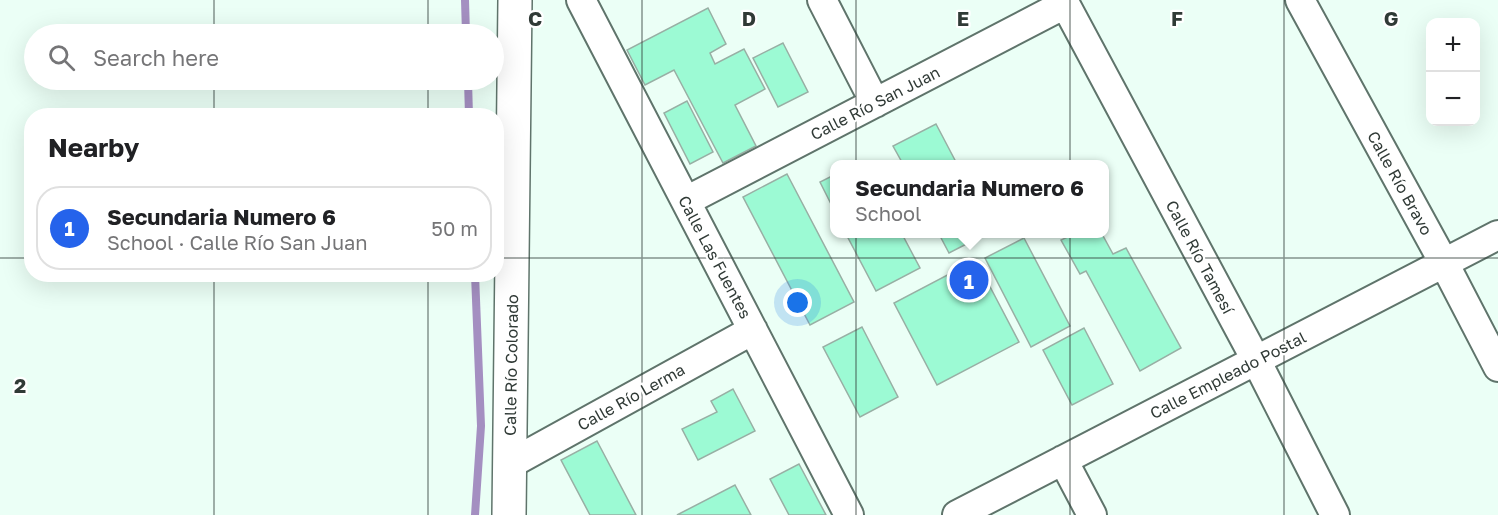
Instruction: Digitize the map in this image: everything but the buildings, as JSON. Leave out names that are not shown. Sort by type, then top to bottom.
[{"type":"street","name":"Calle Río Colorado","points":[[509,515],[515,0]]},
{"type":"street","name":"Calle Las Fuentes","points":[[581,0],[849,515]]},
{"type":"street","points":[[822,0],[875,103]]},
{"type":"street","name":"Calle Río Bravo","points":[[1300,0],[1444,263],[1498,367]]},
{"type":"street","name":"Calle Río San Juan","points":[[686,201],[1064,2]]},
{"type":"street","name":"Calle Río Tamesí","points":[[1064,2],[1256,360],[1335,515]]},
{"type":"street","name":"Calle Empleado Postal","points":[[957,515],[1498,235]]},
{"type":"street","name":"Calle Río Lerma","points":[[510,464],[753,330]]},
{"type":"street","points":[[1063,460],[1092,515]]},
{"type":"waterway","points":[[465,0],[466,24]]},
{"type":"waterway","points":[[468,90],[469,108]]},
{"type":"waterway","points":[[475,282],[481,426],[475,515]]},
{"type":"place","name":"Secundaria Numero 6","points":[[969,280]]}]
